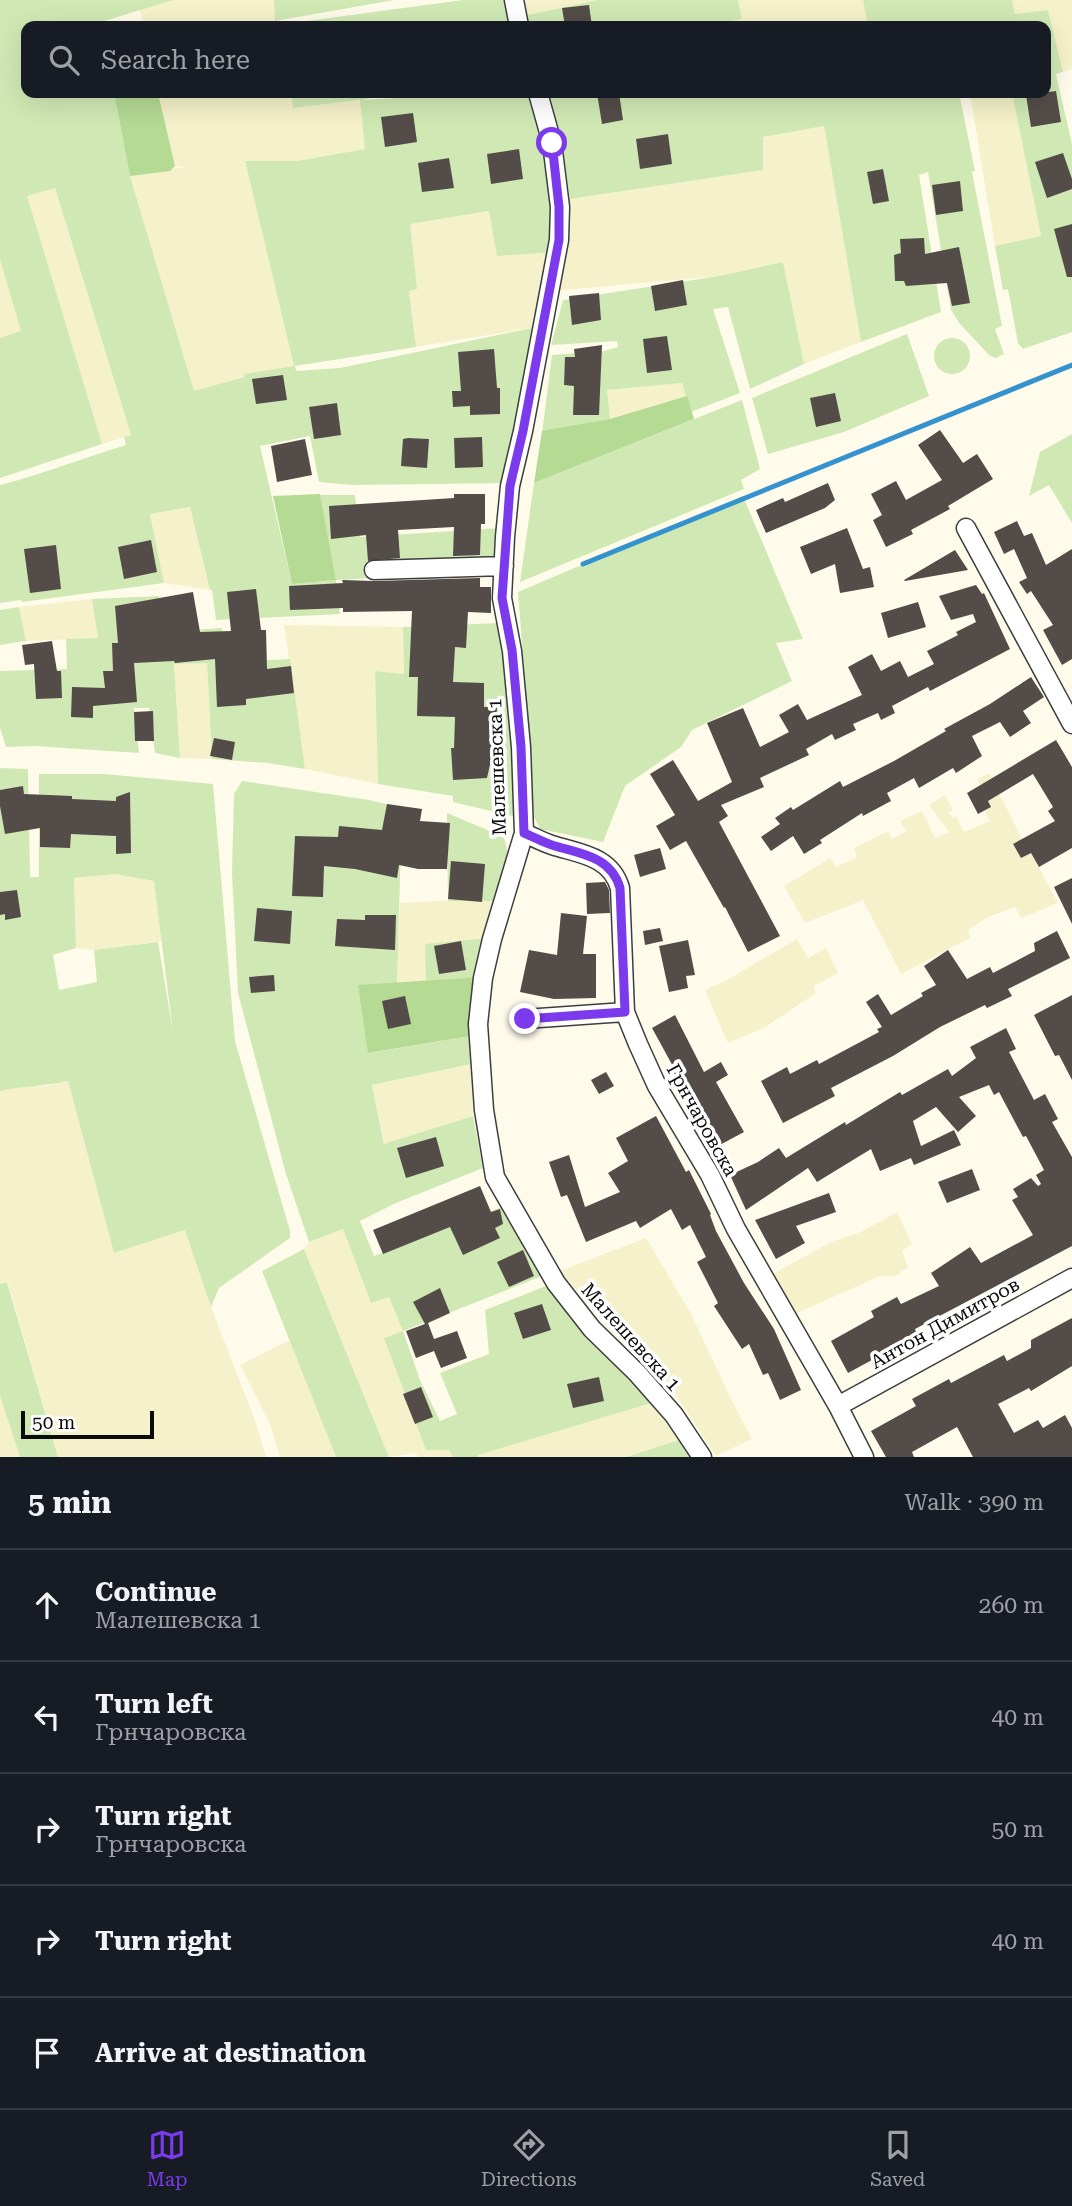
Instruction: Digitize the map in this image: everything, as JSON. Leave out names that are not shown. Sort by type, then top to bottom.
[{"type":"street","points":[[514,0],[518,21]]},
{"type":"street","name":"Малешевска 1","points":[[539,98],[552,143],[559,207],[559,240],[510,486],[502,598],[512,650],[519,720],[524,833],[483,978],[478,1024],[484,1110],[495,1177],[533,1245],[575,1310],[674,1415],[702,1457]]},
{"type":"street","points":[[966,528],[1072,724]]},
{"type":"street","points":[[374,570],[504,566]]},
{"type":"street","name":"Грнчаровска","points":[[524,833],[553,845],[583,852],[607,865],[617,878],[622,914],[625,1012],[657,1086],[710,1175],[736,1229],[838,1406],[864,1457]]},
{"type":"street","points":[[525,1019],[625,1012]]},
{"type":"street","name":"Антон Димитров","points":[[838,1406],[1072,1278]]},
{"type":"shaded area","points":[[173,0],[274,0],[276,21],[142,21],[140,9]]},
{"type":"shaded area","points":[[519,0],[598,0],[523,16]]},
{"type":"shaded area","points":[[738,0],[863,0],[867,21],[731,21],[742,19]]},
{"type":"shaded area","points":[[1012,0],[1072,0],[1072,69],[1063,72],[1048,10],[1015,14]]},
{"type":"shaded area","points":[[159,98],[292,98],[294,108],[361,100],[366,149],[297,161],[245,162],[294,366],[245,376],[194,392],[130,176],[186,167],[175,166]]},
{"type":"shaded area","points":[[971,98],[1013,98],[1041,236],[995,246]]},
{"type":"shaded area","points":[[824,126],[861,342],[804,364],[783,262],[719,276],[553,291],[570,199],[763,170],[763,137]]},
{"type":"shaded area","points":[[55,188],[131,435],[102,444],[26,196]]},
{"type":"shaded area","points":[[490,211],[553,252],[537,327],[416,347],[409,290],[417,289],[409,224]]},
{"type":"shaded area","points":[[0,260],[22,332],[0,338]]},
{"type":"shaded area","points":[[682,383],[687,396],[610,419],[607,390]]},
{"type":"shaded area","points":[[190,507],[210,590],[164,583],[150,514]]},
{"type":"shaded area","points":[[92,599],[98,638],[26,641],[19,607]]},
{"type":"shaded area","points":[[284,625],[403,627],[404,674],[375,672],[378,784],[305,769]]},
{"type":"shaded area","points":[[174,663],[207,663],[212,759],[180,758]]},
{"type":"shaded area","points":[[989,773],[1022,839],[1013,845],[1021,858],[1031,853],[1058,903],[1021,918],[1015,907],[988,917],[968,930],[970,938],[901,974],[863,900],[805,923],[784,886],[830,858],[836,867],[857,857],[854,848],[888,831],[892,839],[906,831],[900,821],[922,811],[935,838],[949,832],[929,805],[945,795],[953,810],[949,813],[953,819],[956,816],[964,832],[990,821],[985,811],[991,807],[977,780]]},
{"type":"shaded area","points":[[115,874],[154,881],[163,941],[94,950],[76,948],[74,878]]},
{"type":"shaded area","points":[[499,898],[490,938],[426,981],[397,984],[400,903]]},
{"type":"shaded area","points":[[797,939],[808,958],[826,948],[838,973],[814,986],[816,993],[764,1028],[728,1043],[705,990]]},
{"type":"shaded area","points":[[471,1064],[473,1116],[385,1145],[372,1085]]},
{"type":"shaded area","points":[[68,1081],[114,1253],[186,1230],[266,1457],[58,1457],[8,1282],[0,1284],[0,1091],[24,1085],[45,1086]]},
{"type":"shaded area","points":[[897,1212],[912,1244],[902,1251],[908,1267],[896,1276],[880,1276],[795,1314],[773,1274],[831,1242],[861,1232]]},
{"type":"shaded area","points":[[343,1229],[371,1303],[389,1296],[403,1331],[384,1338],[453,1457],[418,1457],[416,1453],[389,1457],[304,1249],[309,1242]]},
{"type":"shaded area","points":[[646,1238],[690,1312],[752,1439],[716,1456],[668,1383],[620,1342],[560,1271]]},
{"type":"shaded area","points":[[290,1340],[336,1457],[280,1457],[270,1424],[240,1365]]},
{"type":"shaded area","points":[[0,1396],[20,1457],[0,1457]]},
{"type":"shaded area","points":[[658,1401],[685,1438],[626,1457],[477,1455]]},
{"type":"green space","points":[[0,0],[173,0],[104,21],[21,21],[21,98],[115,98],[130,176],[194,391],[244,377],[244,374],[294,366],[245,161],[297,161],[365,149],[360,100],[293,108],[292,98],[537,98],[555,201],[553,252],[497,256],[489,211],[410,224],[417,289],[409,291],[416,347],[295,366],[296,371],[340,368],[537,327],[508,483],[353,485],[319,482],[310,436],[260,446],[292,584],[336,580],[340,614],[216,620],[212,590],[190,507],[150,514],[164,583],[0,603],[0,485],[126,445],[124,437],[131,435],[55,188],[27,196],[102,444],[0,478],[0,338],[21,331],[0,260]]},
{"type":"green space","points":[[274,0],[394,0],[275,21]]},
{"type":"green space","points":[[463,0],[509,0],[514,21],[307,21]]},
{"type":"green space","points":[[598,0],[738,0],[742,19],[524,21],[523,16]]},
{"type":"green space","points":[[863,0],[1012,0],[1015,14],[1048,10],[1051,21],[867,21]]},
{"type":"green space","points":[[1051,22],[1063,72],[1056,74],[1072,144],[1072,332],[1023,349],[1018,343],[1008,289],[1003,290],[995,246],[1041,236],[1013,98],[1051,98]]},
{"type":"green space","points":[[115,98],[159,98],[175,166],[170,171],[130,176]]},
{"type":"green space","points":[[549,98],[960,98],[1002,326],[995,329],[1004,354],[996,358],[990,356],[960,324],[951,310],[928,172],[919,175],[941,312],[861,342],[824,126],[763,137],[763,170],[570,199],[562,143]]},
{"type":"green space","points":[[783,262],[804,364],[750,389],[728,307],[713,309],[740,393],[691,412],[682,383],[607,390],[610,419],[542,433],[552,355],[604,351],[618,347],[617,341],[551,345],[563,300],[719,276]]},
{"type":"green space","points":[[907,334],[929,396],[844,432],[768,454],[752,398]]},
{"type":"green space","points":[[952,338],[964,344],[970,356],[964,368],[952,374],[940,368],[934,356],[940,344]]},
{"type":"green space","points":[[687,396],[694,419],[534,483],[542,431],[610,419]]},
{"type":"green space","points":[[742,400],[760,469],[741,480],[744,489],[520,582],[534,483]]},
{"type":"green space","points":[[1072,434],[1072,523],[1049,485],[1029,496],[1040,452]]},
{"type":"green space","points":[[320,494],[336,580],[292,584],[273,496]]},
{"type":"green space","points":[[320,495],[355,495],[360,537],[500,528],[497,564],[432,575],[336,580]]},
{"type":"green space","points":[[743,496],[803,639],[776,643],[792,681],[692,730],[681,747],[625,786],[603,842],[540,829],[531,811],[530,747],[518,592]]},
{"type":"green space","points":[[159,596],[161,632],[222,628],[225,662],[290,659],[305,769],[212,759],[207,663],[174,664],[180,758],[155,753],[149,708],[134,708],[139,753],[35,746],[6,747],[0,728],[0,671],[67,669],[66,639],[98,638],[92,599]]},
{"type":"green space","points":[[19,607],[26,641],[0,645],[0,610]]},
{"type":"green space","points":[[498,623],[509,680],[516,817],[453,802],[453,796],[378,784],[375,671],[404,674],[403,627]]},
{"type":"green space","points":[[0,768],[28,769],[30,877],[39,877],[39,774],[104,774],[213,784],[235,1041],[290,1238],[219,1288],[211,1307],[185,1230],[114,1253],[68,1081],[0,1091]],"holes":[[[115,874],[154,881],[173,1032],[158,942],[94,950],[97,982],[59,990],[53,955],[76,948],[74,878]]]},
{"type":"green space","points":[[242,781],[369,800],[402,808],[397,984],[369,1053],[476,1035],[471,1064],[372,1085],[384,1144],[473,1116],[483,1168],[396,1203],[360,1221],[374,1256],[507,1205],[524,1245],[542,1276],[403,1331],[389,1297],[371,1303],[343,1229],[309,1242],[286,1174],[238,993],[232,873],[234,794]]},
{"type":"green space","points":[[447,813],[504,837],[508,854],[499,901],[448,901]]},
{"type":"green space","points":[[490,938],[482,977],[426,981],[425,944]]},
{"type":"green space","points":[[482,977],[476,1035],[368,1053],[358,985]]},
{"type":"green space","points":[[304,1249],[389,1457],[336,1457],[262,1271]]},
{"type":"green space","points":[[7,1282],[58,1457],[20,1457],[0,1396],[0,1284]]},
{"type":"green space","points":[[551,1284],[658,1401],[478,1457],[453,1457],[449,1450],[426,1450],[384,1338],[403,1331],[420,1380],[440,1421],[457,1414],[440,1373],[489,1354],[485,1310]]},
{"type":"green space","points":[[685,1438],[696,1457],[626,1457]]},
{"type":"building","points":[[589,5],[591,21],[564,21],[562,8]]},
{"type":"building","points":[[1056,91],[1061,122],[1031,127],[1026,98],[1051,98],[1051,92]]},
{"type":"building","points":[[598,98],[620,98],[623,120],[602,124]]},
{"type":"building","points":[[413,113],[417,142],[385,147],[381,117]]},
{"type":"building","points":[[668,134],[672,164],[640,169],[636,139]]},
{"type":"building","points":[[519,149],[523,179],[491,184],[487,154]]},
{"type":"building","points":[[1063,153],[1072,179],[1072,189],[1047,198],[1035,162]]},
{"type":"building","points":[[449,158],[454,188],[422,192],[418,163]]},
{"type":"building","points":[[883,169],[889,201],[873,204],[867,172]]},
{"type":"building","points":[[960,181],[963,211],[936,215],[932,185]]},
{"type":"building","points":[[1072,224],[1072,277],[1067,277],[1054,229]]},
{"type":"building","points":[[924,238],[925,254],[959,247],[970,303],[952,306],[947,283],[906,286],[904,281],[895,281],[894,255],[901,253],[900,239]]},
{"type":"building","points":[[683,280],[687,305],[655,311],[651,286]]},
{"type":"building","points":[[599,293],[601,320],[572,325],[569,296]]},
{"type":"building","points":[[667,336],[672,370],[647,373],[643,339]]},
{"type":"building","points":[[602,345],[599,415],[573,415],[574,386],[564,385],[565,357],[575,357],[574,349]]},
{"type":"building","points":[[494,349],[497,388],[500,388],[500,414],[470,415],[470,406],[453,407],[452,391],[461,391],[458,352]]},
{"type":"building","points":[[283,375],[287,400],[256,404],[252,379]]},
{"type":"building","points":[[835,393],[841,421],[816,427],[810,398]]},
{"type":"building","points":[[337,403],[341,435],[314,439],[309,407]]},
{"type":"building","points":[[940,430],[963,463],[977,454],[993,479],[948,506],[950,509],[911,530],[913,534],[886,547],[873,520],[882,515],[871,494],[896,481],[906,500],[942,480],[918,445]]},
{"type":"building","points":[[482,437],[483,467],[455,468],[454,438]]},
{"type":"building","points":[[305,439],[312,475],[277,482],[271,446]]},
{"type":"building","points":[[403,439],[429,439],[427,468],[401,466]]},
{"type":"building","points":[[828,483],[835,500],[825,508],[766,533],[756,510],[783,498],[785,502]]},
{"type":"building","points":[[454,494],[485,494],[485,524],[481,524],[480,555],[453,556],[454,527],[398,530],[400,558],[368,561],[366,535],[331,539],[329,506],[454,498]]},
{"type":"building","points":[[1017,521],[1024,536],[1032,533],[1046,565],[1072,549],[1072,659],[1062,665],[1043,630],[1053,625],[1031,591],[1027,594],[1019,582],[1027,578],[1014,549],[1004,554],[994,532]]},
{"type":"building","points":[[847,528],[863,569],[870,567],[874,587],[840,593],[835,564],[811,574],[800,547]]},
{"type":"building","points":[[151,540],[157,572],[124,579],[118,547]]},
{"type":"building","points":[[56,545],[61,589],[30,593],[24,549]]},
{"type":"building","points":[[955,550],[968,570],[904,580]]},
{"type":"building","points":[[480,578],[480,587],[491,587],[491,613],[468,612],[466,648],[455,647],[453,682],[484,683],[484,707],[497,707],[495,742],[487,778],[453,780],[451,748],[454,748],[455,717],[417,716],[418,677],[409,677],[412,611],[343,612],[343,608],[290,610],[289,586],[343,583],[342,580]]},
{"type":"building","points":[[976,585],[982,594],[984,593],[1010,649],[930,691],[928,687],[892,706],[895,713],[881,720],[878,713],[853,724],[856,730],[835,740],[832,734],[806,749],[809,755],[760,778],[764,787],[721,805],[728,816],[719,822],[780,936],[748,952],[686,841],[670,850],[656,826],[675,815],[650,774],[673,760],[698,801],[732,782],[707,723],[743,708],[760,747],[789,732],[779,715],[798,704],[807,720],[862,695],[848,667],[872,654],[881,671],[900,661],[908,677],[934,664],[927,651],[976,622],[973,614],[951,620],[939,596]]},
{"type":"building","points":[[256,589],[261,630],[266,630],[267,669],[291,666],[294,693],[246,699],[246,705],[217,707],[215,659],[134,663],[137,702],[93,706],[93,718],[71,717],[72,687],[105,688],[103,671],[113,671],[112,643],[118,643],[115,606],[193,592],[200,632],[231,631],[227,592]]},
{"type":"building","points":[[918,602],[926,627],[888,638],[881,613]]},
{"type":"building","points":[[52,641],[57,671],[61,671],[62,698],[36,699],[34,664],[25,665],[22,645]]},
{"type":"building","points":[[1031,677],[1044,697],[1023,711],[1031,723],[1010,737],[1000,722],[972,736],[982,756],[956,773],[953,768],[919,788],[914,778],[887,793],[891,801],[863,816],[862,813],[820,840],[822,843],[804,854],[793,836],[771,851],[761,837],[780,824],[775,818],[791,807],[793,810],[840,781],[843,787],[894,761]]},
{"type":"building","points":[[153,711],[154,741],[135,741],[134,712]]},
{"type":"building","points":[[214,738],[235,742],[232,760],[210,756]]},
{"type":"building","points":[[1056,740],[1072,767],[1072,848],[1039,867],[1031,853],[1021,858],[1013,844],[1055,821],[1048,811],[1053,807],[1033,774],[988,801],[991,807],[978,814],[967,793]]},
{"type":"building","points":[[23,786],[24,794],[72,796],[72,799],[116,801],[116,797],[130,792],[131,853],[116,854],[116,836],[71,834],[70,848],[40,847],[40,828],[5,834],[0,790]]},
{"type":"building","points":[[387,804],[422,809],[420,821],[450,823],[447,869],[418,869],[399,865],[397,878],[324,866],[323,897],[292,896],[295,836],[338,837],[339,826],[382,830]]},
{"type":"building","points":[[660,848],[666,869],[640,877],[634,855]]},
{"type":"building","points":[[451,861],[485,864],[482,902],[448,899]]},
{"type":"building","points":[[1072,878],[1072,924],[1054,887]]},
{"type":"building","points":[[605,882],[609,890],[610,913],[587,914],[586,883]]},
{"type":"building","points":[[17,890],[21,917],[5,920],[5,914],[0,915],[0,892]]},
{"type":"building","points":[[257,908],[292,911],[290,944],[254,941]]},
{"type":"building","points":[[561,913],[587,916],[583,954],[596,954],[596,998],[554,999],[520,992],[529,950],[557,955]]},
{"type":"building","points":[[365,915],[396,915],[395,950],[335,946],[337,919],[365,920]]},
{"type":"building","points":[[660,928],[663,941],[645,945],[643,931]]},
{"type":"building","points":[[1057,931],[1070,958],[1008,989],[1012,996],[987,1008],[985,1005],[940,1027],[893,1056],[831,1088],[835,1096],[783,1123],[761,1081],[787,1067],[790,1074],[817,1060],[819,1064],[879,1032],[877,1029],[882,1027],[866,1002],[878,994],[891,1015],[936,985],[924,966],[948,950],[967,979],[990,967],[993,973],[1035,951],[1034,943]]},
{"type":"building","points":[[688,940],[695,975],[686,976],[688,988],[669,992],[659,946]]},
{"type":"building","points":[[461,941],[466,970],[439,974],[434,946]]},
{"type":"building","points":[[274,975],[275,991],[251,993],[249,977]]},
{"type":"building","points":[[1072,995],[1072,1080],[1059,1055],[1055,1056],[1034,1015]]},
{"type":"building","points":[[405,996],[411,1024],[388,1029],[382,1001]]},
{"type":"building","points":[[675,1015],[704,1072],[721,1062],[728,1075],[716,1082],[744,1132],[716,1147],[652,1028]]},
{"type":"building","points":[[1006,1028],[1016,1049],[1009,1052],[1034,1100],[1045,1094],[1058,1119],[1052,1122],[1072,1157],[1072,1246],[915,1329],[916,1332],[848,1373],[831,1341],[874,1317],[871,1311],[897,1297],[901,1304],[939,1286],[931,1273],[970,1247],[981,1263],[1033,1235],[1012,1200],[1018,1197],[1013,1189],[1031,1178],[1038,1186],[1041,1184],[1036,1175],[1044,1170],[1026,1136],[1023,1137],[999,1092],[994,1095],[989,1085],[959,1097],[976,1116],[958,1132],[936,1107],[913,1121],[921,1146],[954,1130],[961,1145],[914,1165],[911,1158],[880,1171],[871,1149],[817,1182],[808,1168],[746,1210],[730,1175],[758,1162],[779,1148],[786,1158],[845,1122],[846,1125],[900,1092],[902,1095],[948,1069],[952,1076],[976,1058],[970,1047]]},
{"type":"building","points":[[606,1072],[614,1086],[599,1094],[591,1080]]},
{"type":"building","points":[[656,1116],[686,1172],[689,1170],[711,1214],[716,1231],[744,1283],[774,1329],[801,1390],[780,1400],[768,1373],[763,1375],[749,1344],[742,1349],[714,1306],[718,1303],[697,1262],[706,1257],[690,1225],[682,1230],[671,1209],[640,1228],[636,1221],[586,1242],[567,1195],[561,1197],[549,1162],[569,1155],[585,1207],[620,1192],[608,1173],[628,1161],[616,1138]]},
{"type":"building","points":[[436,1137],[444,1166],[406,1178],[397,1148]]},
{"type":"building","points":[[972,1169],[980,1190],[947,1203],[938,1182]]},
{"type":"building","points":[[480,1186],[491,1212],[500,1209],[503,1224],[495,1228],[500,1238],[463,1255],[450,1227],[383,1254],[373,1230]]},
{"type":"building","points":[[829,1193],[836,1212],[796,1226],[805,1243],[776,1259],[755,1220]]},
{"type":"building","points":[[523,1250],[534,1276],[509,1287],[497,1262]]},
{"type":"building","points":[[440,1288],[450,1313],[428,1323],[434,1339],[457,1331],[467,1358],[441,1368],[434,1351],[416,1358],[406,1331],[425,1324],[413,1302]]},
{"type":"building","points":[[542,1304],[551,1330],[523,1339],[514,1313]]},
{"type":"building","points":[[1072,1318],[1072,1366],[1031,1391],[1029,1388],[998,1404],[1014,1433],[1038,1420],[1043,1428],[1065,1415],[1072,1428],[1072,1457],[973,1457],[957,1427],[912,1452],[914,1457],[886,1457],[871,1431],[916,1406],[912,1399],[949,1379],[951,1383],[1004,1355],[1007,1361],[1031,1348],[1031,1340]]},
{"type":"building","points":[[599,1377],[604,1401],[573,1408],[567,1384]]},
{"type":"building","points":[[421,1387],[433,1417],[415,1424],[403,1394]]},
{"type":"waterway","points":[[583,564],[1072,365]]},
{"type":"route","points":[[525,1019],[625,1012],[624,954],[617,878],[607,865],[583,852],[553,845],[524,833],[521,747],[512,650],[502,598],[510,486],[559,240],[557,177],[552,143]]}]
